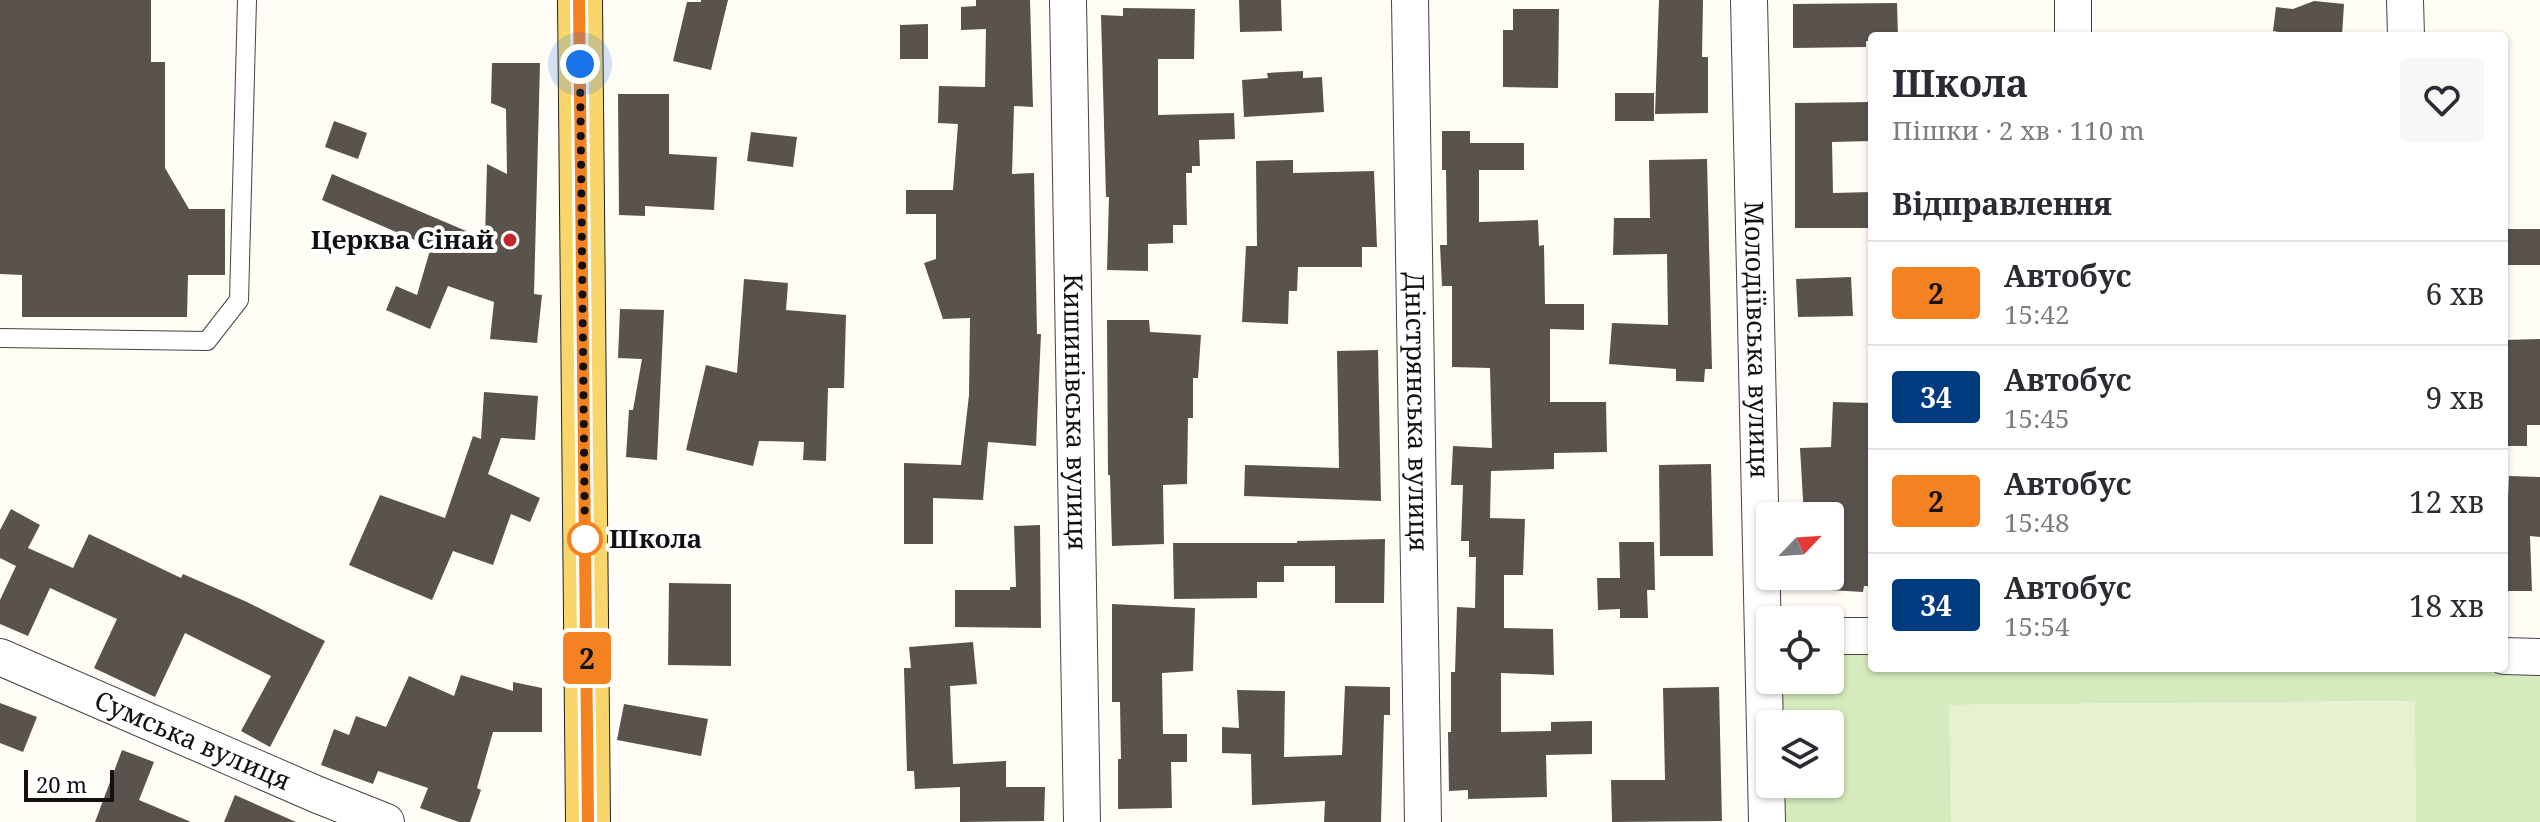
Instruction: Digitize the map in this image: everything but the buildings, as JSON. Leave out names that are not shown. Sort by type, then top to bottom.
[{"type":"main road","points":[[580,0],[588,822]]},
{"type":"street","name":"Кишинівська вулиця","points":[[1068,0],[1082,822]]},
{"type":"street","name":"Дністрянська вулиця","points":[[1410,0],[1423,822]]},
{"type":"street","name":"Молодіївська вулиця","points":[[1749,0],[1765,606]]},
{"type":"street","points":[[2073,0],[2073,32]]},
{"type":"street","points":[[2405,0],[2406,32]]},
{"type":"street","points":[[1844,636],[1868,636]]},
{"type":"street","points":[[2508,656],[2540,657]]},
{"type":"street","name":"Сумська вулиця","points":[[0,657],[313,809],[386,822]]},
{"type":"street","name":"Молодіївська вулиця","points":[[1766,694],[1767,822]]},
{"type":"lane","points":[[0,338],[207,341],[239,300],[247,0]]},
{"type":"green space","points":[[1844,635],[1868,636],[1868,672],[2508,672],[2508,667],[2540,656],[2540,822],[2416,822],[2414,701],[1950,705],[1951,822],[1767,822],[1768,798],[1844,798],[1844,710],[1769,710],[1770,694],[1844,694]]},
{"type":"green space","points":[[2415,701],[2416,822],[1951,822],[1949,705]]},
{"type":"bus line","name":"2","points":[[579,0],[588,822]]},
{"type":"place","name":"Церква Сінай","points":[[510,240]]},
{"type":"place","name":"Школа","points":[[585,539]]},
{"type":"route","points":[[580,64],[585,539]]}]
